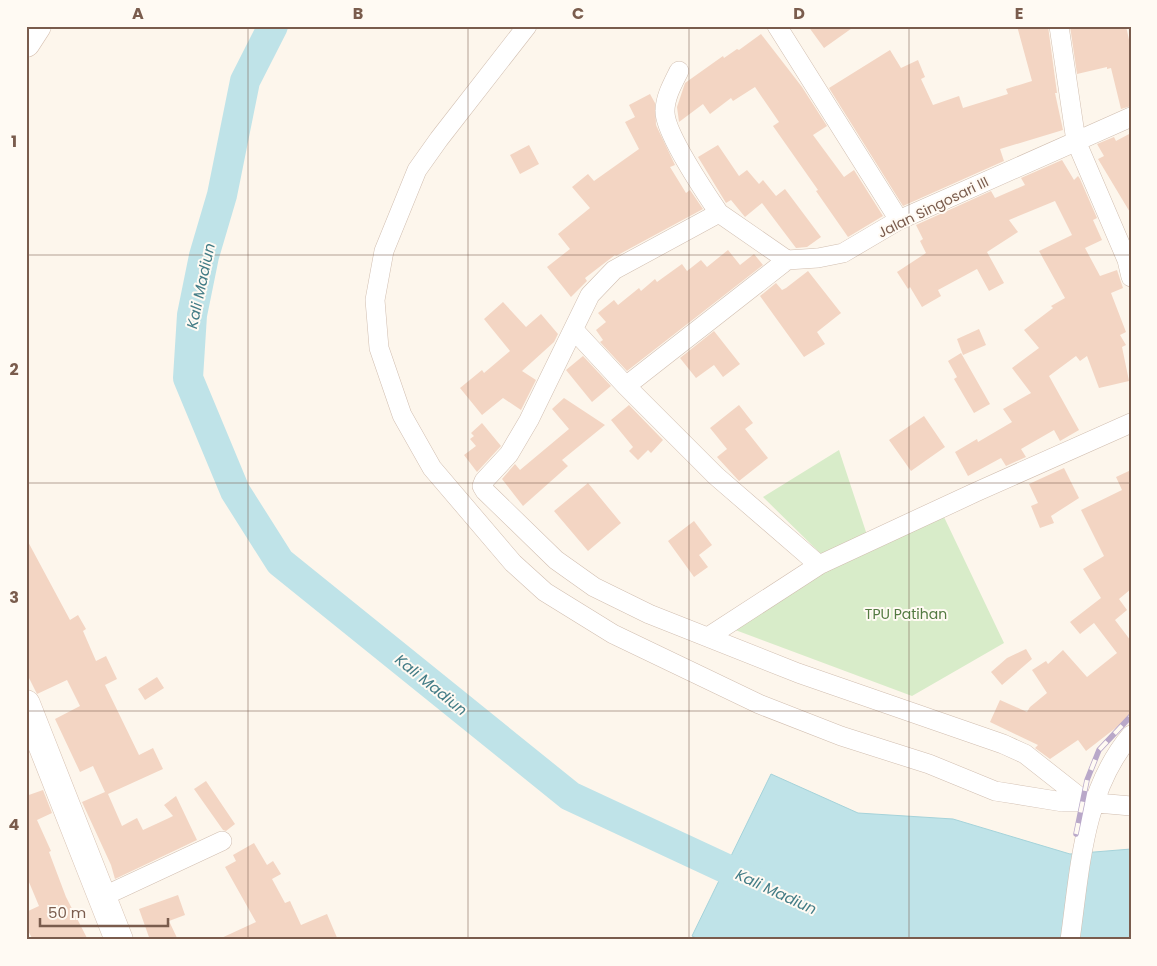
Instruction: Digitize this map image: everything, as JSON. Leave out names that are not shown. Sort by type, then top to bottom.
[{"type":"street","points":[[26,44],[37,26]]},
{"type":"street","points":[[527,26],[439,139],[418,170],[384,251],[375,300],[379,348],[402,414],[432,468],[513,563],[545,592],[613,634],[759,704],[842,736],[929,764],[995,791],[1063,802],[1131,806]]},
{"type":"street","points":[[777,26],[899,220]]},
{"type":"street","points":[[1059,26],[1076,141],[1127,260],[1131,276]]},
{"type":"street","points":[[626,386],[786,260],[719,213],[700,186],[671,132],[666,118],[666,104],[679,71]]},
{"type":"street","name":"Jalan Singosari III","points":[[786,260],[836,256],[899,220],[1131,117]]},
{"type":"street","points":[[719,213],[614,270],[590,295],[538,404],[509,454],[484,481],[482,486],[510,517],[556,560],[594,587],[649,614],[798,673],[1003,744],[1025,754],[1089,803]]},
{"type":"street","points":[[574,330],[626,386],[716,476],[819,565]]},
{"type":"street","points":[[708,637],[819,565],[1131,423]]},
{"type":"street","points":[[26,704],[119,940]]},
{"type":"street","points":[[1070,940],[1089,803],[1106,770],[1131,735]]},
{"type":"street","points":[[102,897],[222,841]]},
{"type":"green space","points":[[839,450],[867,535],[822,555],[763,497]]},
{"type":"green space","name":"TPU Patihan","points":[[944,517],[1004,643],[912,696],[730,628],[796,582]]},
{"type":"water","points":[[771,774],[858,813],[953,819],[1070,854],[1131,849],[1131,940],[700,940],[692,936]]},
{"type":"building","points":[[808,26],[855,26],[824,48]]},
{"type":"building","points":[[1017,26],[1048,26],[1057,93],[1055,93],[1063,130],[1000,149],[1004,161],[903,206],[829,88],[890,50],[901,68],[918,60],[925,77],[921,79],[933,105],[959,96],[963,108],[1008,94],[1006,89],[1032,81]]},
{"type":"building","points":[[1070,26],[1126,26],[1131,49],[1131,106],[1121,109],[1111,68],[1107,69],[1107,67],[1077,74]]},
{"type":"building","points":[[761,34],[802,87],[827,126],[813,135],[844,177],[854,170],[883,216],[848,237],[773,126],[779,122],[755,87],[733,101],[731,98],[710,114],[703,104],[679,122],[677,107],[685,83],[723,56],[724,58],[737,49],[739,50]]},
{"type":"building","points":[[650,94],[655,103],[656,125],[675,165],[670,167],[686,193],[690,190],[703,209],[615,255],[585,278],[587,281],[571,297],[547,267],[570,249],[558,234],[590,208],[572,187],[588,174],[594,181],[639,149],[625,122],[635,117],[629,105]]},
{"type":"building","points":[[1131,133],[1131,214],[1098,159],[1104,156],[1097,144],[1114,137],[1116,141]]},
{"type":"building","points":[[529,145],[539,164],[520,174],[510,155]]},
{"type":"building","points":[[718,145],[739,176],[747,170],[759,184],[763,180],[776,196],[785,189],[821,237],[807,247],[796,248],[762,203],[745,217],[731,200],[726,203],[698,157]]},
{"type":"building","points":[[1062,160],[1074,180],[1078,176],[1080,179],[1097,218],[1093,220],[1102,240],[1085,248],[1100,276],[1117,270],[1123,288],[1111,293],[1126,332],[1120,335],[1126,345],[1122,347],[1129,381],[1099,388],[1087,356],[1080,361],[1076,356],[1049,376],[1079,430],[1060,441],[1054,430],[1021,449],[1026,457],[1006,466],[1001,458],[968,476],[955,452],[977,439],[978,442],[1012,422],[1003,409],[1031,393],[1012,368],[1039,348],[1024,330],[1053,308],[1051,306],[1065,298],[1039,251],[1072,235],[1055,201],[1009,220],[1018,232],[987,252],[1004,283],[989,291],[977,269],[938,290],[941,296],[922,307],[910,287],[908,289],[897,272],[926,253],[920,241],[923,239],[916,225],[991,191],[995,198],[1025,185],[1021,178]]},
{"type":"building","points":[[728,250],[740,265],[754,254],[763,265],[627,371],[600,342],[603,340],[596,330],[606,322],[598,313],[614,300],[618,305],[639,288],[641,291],[655,279],[657,282],[682,264],[687,271],[701,260],[707,267]]},
{"type":"building","points":[[808,271],[841,313],[817,332],[825,344],[804,357],[760,296],[776,283],[782,290],[786,288]]},
{"type":"building","points":[[503,302],[526,327],[541,314],[558,334],[554,342],[522,371],[536,380],[521,410],[503,398],[482,415],[460,388],[482,370],[484,373],[510,351],[484,319]]},
{"type":"building","points":[[979,329],[986,345],[963,355],[957,339]]},
{"type":"building","points":[[714,331],[740,364],[723,377],[714,365],[696,378],[680,358]]},
{"type":"building","points":[[961,353],[990,404],[974,413],[954,379],[957,377],[948,361]]},
{"type":"building","points":[[583,356],[611,386],[592,402],[566,370]]},
{"type":"building","points":[[564,398],[605,425],[562,460],[568,466],[523,506],[502,479],[515,464],[520,470],[569,429],[552,409]]},
{"type":"building","points":[[629,405],[663,440],[651,453],[648,450],[638,460],[629,451],[633,447],[611,420]]},
{"type":"building","points":[[739,405],[753,423],[745,429],[768,458],[739,481],[717,457],[727,449],[710,428]]},
{"type":"building","points":[[924,416],[945,447],[911,471],[889,440]]},
{"type":"building","points":[[482,423],[501,446],[477,472],[464,455],[476,446],[470,439],[474,436],[471,433]]},
{"type":"building","points":[[1064,468],[1079,498],[1051,516],[1054,523],[1040,528],[1031,506],[1038,503],[1029,484]]},
{"type":"building","points":[[1131,470],[1131,589],[1119,599],[1127,610],[1115,620],[1131,641],[1131,716],[1086,751],[1078,740],[1050,759],[1035,748],[1038,745],[990,722],[1000,700],[1027,712],[1030,707],[1047,693],[1032,670],[1046,661],[1048,664],[1063,650],[1087,677],[1117,653],[1094,623],[1080,634],[1070,622],[1101,598],[1083,569],[1104,556],[1081,510],[1122,490],[1116,477]]},
{"type":"building","points":[[588,483],[621,523],[588,551],[554,511]]},
{"type":"building","points":[[694,521],[712,545],[699,555],[708,567],[694,577],[668,541]]},
{"type":"building","points":[[26,538],[70,620],[78,615],[86,629],[83,631],[96,661],[106,656],[117,679],[105,685],[139,755],[153,748],[163,769],[108,794],[122,826],[137,818],[143,830],[173,816],[164,805],[176,796],[197,840],[115,879],[111,865],[82,802],[105,792],[93,766],[80,772],[55,719],[80,706],[67,680],[37,694],[26,672]]},
{"type":"building","points":[[1026,649],[1032,659],[1002,685],[991,672],[1007,658]]},
{"type":"building","points":[[157,677],[164,688],[145,700],[138,689]]},
{"type":"building","points":[[206,781],[235,824],[226,831],[223,830],[194,789]]},
{"type":"building","points":[[43,790],[52,813],[37,820],[51,851],[49,852],[66,897],[88,940],[33,940],[26,927],[26,912],[39,906],[26,875],[26,796]]},
{"type":"building","points":[[254,843],[267,865],[273,861],[281,874],[272,879],[285,903],[290,901],[301,925],[327,914],[338,940],[217,940],[256,922],[225,867],[236,861],[233,855]]},
{"type":"building","points":[[178,895],[185,915],[169,921],[178,940],[150,940],[139,909]]},
{"type":"waterway","name":"Kali Madiun","points":[[273,26],[245,81],[222,195],[204,256],[192,315],[188,378],[235,491],[280,562],[570,796],[761,885]]},
{"type":"railway","points":[[1076,834],[1087,780],[1099,750],[1131,716]]}]
